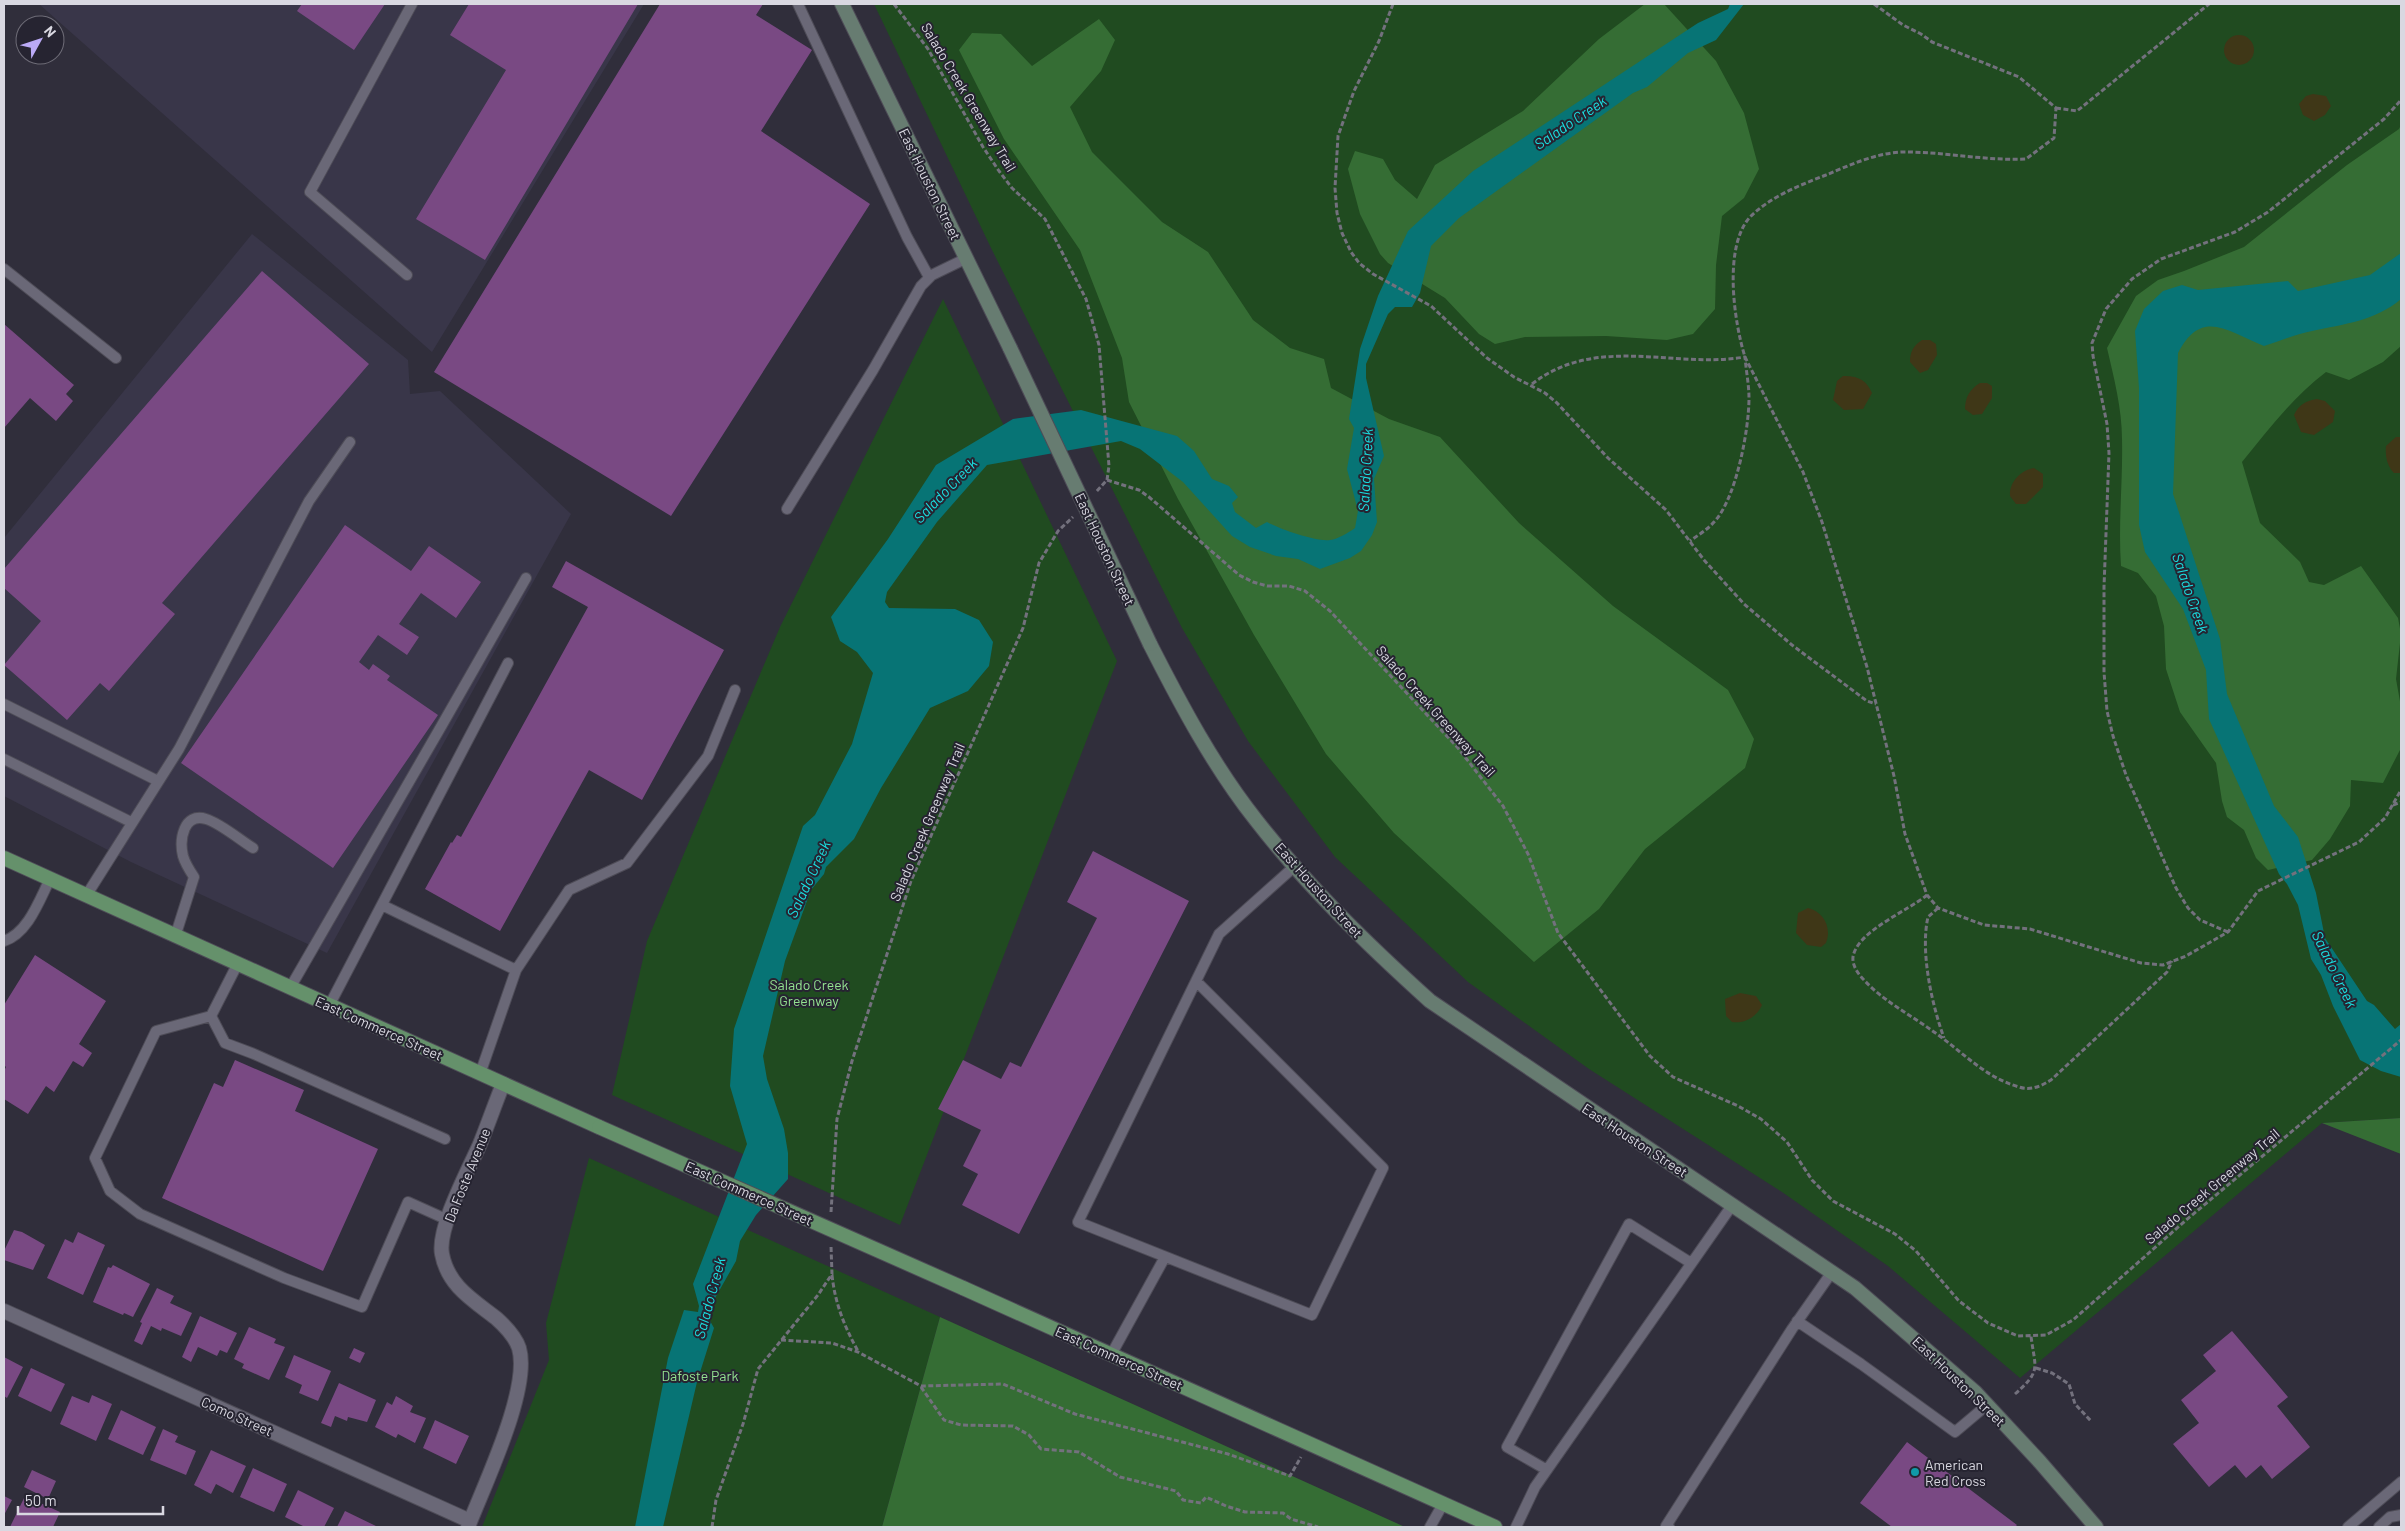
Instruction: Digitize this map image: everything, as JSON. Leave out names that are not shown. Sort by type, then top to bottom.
[{"type":"main road","name":"East Houston Street","points":[[842,4],[967,258],[1150,644],[1207,747],[1256,819],[1321,896],[1381,956],[1430,1001],[1574,1100],[1733,1204],[1832,1272],[1855,1288],[1918,1340],[1987,1405],[2040,1462],[2096,1527]]},
{"type":"main road","name":"East Commerce Street","points":[[4,858],[502,1084],[963,1288],[1495,1527]]},
{"type":"street","name":"Da Foste Avenue","points":[[469,1524],[515,1404],[521,1378],[521,1362],[519,1346],[507,1327],[464,1295],[448,1274],[441,1252],[448,1220],[502,1084]]},
{"type":"street","name":"Como Street","points":[[4,1311],[469,1524]]},
{"type":"lane","points":[[407,274],[310,192],[412,4]]},
{"type":"lane","points":[[798,4],[907,237],[929,277]]},
{"type":"lane","points":[[788,509],[873,370],[920,286],[929,277],[967,258]]},
{"type":"lane","points":[[4,268],[116,358]]},
{"type":"lane","points":[[86,896],[131,822],[179,749],[309,501],[350,442]]},
{"type":"lane","points":[[290,988],[357,870],[427,755],[526,578]]},
{"type":"lane","points":[[329,1006],[508,663]]},
{"type":"lane","points":[[480,1074],[516,970],[569,890],[627,863],[708,756],[735,690]]},
{"type":"lane","points":[[4,704],[158,781]]},
{"type":"lane","points":[[4,759],[131,822]]},
{"type":"lane","points":[[175,937],[194,877],[183,856],[182,835],[187,822],[194,818],[207,819],[253,848]]},
{"type":"lane","points":[[1196,981],[1382,1168],[1312,1315],[1078,1222],[1219,934],[1295,866]]},
{"type":"lane","points":[[4,941],[20,931],[50,879]]},
{"type":"lane","points":[[382,905],[516,970]]},
{"type":"lane","points":[[237,965],[211,1016],[156,1030],[95,1158],[110,1191],[140,1214],[284,1278],[362,1307],[408,1202],[448,1220]]},
{"type":"lane","points":[[211,1016],[225,1043],[254,1054],[445,1139]]},
{"type":"lane","points":[[1516,1527],[1535,1487],[1733,1204]]},
{"type":"lane","points":[[1547,1470],[1507,1447],[1629,1224],[1692,1263]]},
{"type":"lane","points":[[1111,1355],[1165,1257]]},
{"type":"lane","points":[[1670,1527],[1666,1526],[1798,1321],[1832,1272]]},
{"type":"lane","points":[[1798,1321],[1955,1432],[1987,1405]]},
{"type":"lane","points":[[2348,1527],[2401,1482]]},
{"type":"lane","points":[[1430,1527],[1443,1504]]},
{"type":"lane","points":[[2378,1527],[2390,1517],[2401,1515]]},
{"type":"path","name":"Salado Creek Greenway Trail","points":[[894,4],[928,49],[983,147],[999,171],[1012,188],[1038,211],[1052,229],[1092,316],[1099,345],[1108,455],[1107,480],[1139,490],[1149,497],[1239,574],[1253,582],[1266,586],[1289,586],[1305,591],[1330,611],[1458,748],[1503,806],[1528,854],[1558,934],[1650,1056],[1673,1077],[1738,1106],[1761,1119],[1787,1142],[1812,1180],[1833,1201],[1895,1234],[1916,1250],[1959,1301],[1988,1323],[2018,1336],[2031,1336],[2046,1335],[2073,1320],[2186,1221],[2350,1085],[2401,1040]]},
{"type":"path","points":[[1393,4],[1380,41],[1346,114],[1338,136],[1336,158],[1337,213],[1342,233],[1351,252],[1373,274],[1431,306],[1487,358],[1514,377],[1532,384],[1558,403],[1608,458],[1666,510],[1718,577],[1765,623],[1850,689],[1867,701],[1876,704]]},
{"type":"path","points":[[1874,4],[1903,26],[1921,34],[1932,42],[2019,77],[2056,108],[2077,111],[2209,4]]},
{"type":"path","points":[[2228,932],[2200,920],[2188,908],[2176,888],[2126,775],[2112,736],[2107,711],[2104,672],[2108,424],[2092,343],[2106,309],[2132,279],[2145,268],[2169,255],[2206,243],[2253,222],[2283,201],[2384,119],[2401,100]]},
{"type":"path","points":[[2056,108],[2054,138],[2026,159],[1903,152],[1862,160],[1798,186],[1770,202],[1750,218],[1736,246],[1734,264],[1738,336],[1745,357],[1803,472],[1822,522],[1876,704],[1894,776],[1905,834],[1927,895],[1938,908],[1984,925],[2030,928],[2142,963],[2163,965],[2228,932],[2258,891],[2359,842],[2385,818],[2401,790]]},
{"type":"path","points":[[1532,384],[1547,372],[1600,357],[1644,356],[1703,360],[1745,357]]},
{"type":"path","points":[[1690,541],[1715,521],[1725,506],[1735,477],[1749,419],[1750,396],[1745,357]]},
{"type":"path","points":[[1090,499],[1107,480]]},
{"type":"path","name":"Salado Creek Greenway Trail","points":[[830,1222],[837,1119],[852,1061],[911,881],[1023,628],[1039,563],[1058,531],[1077,512]]},
{"type":"path","points":[[2392,806],[2401,802]]},
{"type":"path","points":[[1927,895],[1863,938],[1853,957],[1855,967],[1874,990],[1944,1039],[1960,1054],[1991,1074],[2020,1087],[2030,1089],[2042,1086],[2167,972],[2172,961]]},
{"type":"path","points":[[1938,908],[1928,917],[1926,946],[1934,1007],[1944,1039]]},
{"type":"path","points":[[831,1239],[834,1298],[847,1331],[858,1352]]},
{"type":"path","points":[[712,1527],[716,1500],[743,1424],[758,1369],[818,1295],[832,1274]]},
{"type":"path","points":[[2015,1394],[2033,1378],[2036,1368],[2031,1336]]},
{"type":"path","points":[[781,1340],[832,1342],[858,1352],[921,1386],[944,1420],[961,1425],[1012,1426],[1029,1435],[1041,1449],[1079,1452],[1120,1477],[1176,1491],[1183,1500],[1201,1503],[1206,1497],[1245,1512],[1283,1514],[1291,1519],[1318,1527]]},
{"type":"path","points":[[2036,1368],[2057,1376],[2069,1384],[2076,1404],[2091,1421]]},
{"type":"path","points":[[921,1386],[1003,1384],[1075,1414],[1228,1454],[1290,1476],[1309,1444]]},
{"type":"shaded area","points":[[39,4],[644,4],[432,352],[65,27],[65,15],[51,15]]},
{"type":"shaded area","points":[[1645,4],[1664,4],[1716,61],[1744,113],[1759,169],[1744,198],[1722,216],[1716,265],[1715,309],[1693,334],[1667,340],[1606,336],[1525,337],[1495,344],[1479,334],[1445,298],[1388,263],[1380,254],[1360,214],[1348,169],[1355,151],[1383,159],[1395,180],[1417,199],[1435,165],[1523,111],[1599,39]]},
{"type":"shaded area","points":[[1099,19],[1115,40],[1101,71],[1070,107],[1092,152],[1162,222],[1208,252],[1253,320],[1290,348],[1324,359],[1331,388],[1389,419],[1440,437],[1519,523],[1613,606],[1728,690],[1754,739],[1745,768],[1645,849],[1599,909],[1534,962],[1394,833],[1326,754],[1254,635],[1178,499],[1129,402],[1122,358],[1080,250],[1004,139],[959,50],[972,33],[1001,34],[1032,66]]},
{"type":"shaded area","points":[[2401,125],[2401,346],[2383,362],[2349,380],[2326,372],[2302,392],[2242,462],[2260,523],[2300,562],[2309,582],[2324,585],[2361,566],[2398,618],[2401,634],[2396,679],[2401,707],[2401,748],[2383,783],[2351,780],[2350,806],[2330,839],[2312,860],[2268,870],[2256,858],[2244,830],[2227,817],[2222,801],[2216,763],[2180,712],[2166,669],[2164,626],[2156,596],[2138,573],[2121,566],[2122,428],[2107,348],[2136,296],[2158,280],[2244,247],[2347,165],[2399,129]]},
{"type":"shaded area","points":[[252,234],[408,360],[410,394],[440,391],[571,514],[327,953],[131,862],[4,796],[4,538]]},
{"type":"shaded area","points":[[2401,1118],[2401,1154],[2322,1123]]},
{"type":"shaded area","points":[[940,1317],[1405,1527],[882,1527]]},
{"type":"green space","points":[[874,4],[2401,4],[2401,1118],[2322,1123],[2020,1378],[1888,1266],[1782,1192],[1589,1069],[1468,982],[1335,857],[1248,741],[1182,628],[992,250]]},
{"type":"green space","name":"Salado Creek Greenway","points":[[943,299],[1117,661],[900,1225],[612,1095],[647,941],[780,627]]},
{"type":"green space","name":"Dafoste Park","points":[[589,1158],[940,1317],[882,1527],[482,1527],[549,1360],[546,1323]]},
{"type":"sand","points":[[2239,35],[2250,39],[2254,50],[2250,61],[2239,65],[2228,61],[2224,50],[2228,39]]},
{"type":"sand","points":[[2313,94],[2326,96],[2331,106],[2325,115],[2314,121],[2303,115],[2299,104],[2306,96]]},
{"type":"sand","points":[[1922,340],[1930,340],[1936,344],[1937,355],[1928,370],[1920,373],[1910,362],[1910,358],[1914,347]]},
{"type":"sand","points":[[1843,376],[1860,379],[1870,388],[1872,393],[1863,409],[1844,410],[1833,400],[1837,381]]},
{"type":"sand","points":[[1980,383],[1987,383],[1992,386],[1992,398],[1982,414],[1973,415],[1965,409],[1966,401],[1973,388]]},
{"type":"sand","points":[[2317,399],[2325,401],[2335,411],[2333,422],[2314,435],[2301,432],[2294,415],[2303,404]]},
{"type":"sand","points":[[2396,437],[2401,437],[2401,473],[2394,473],[2386,457],[2386,446]]},
{"type":"sand","points":[[2034,468],[2043,474],[2043,487],[2026,504],[2016,504],[2010,496],[2011,486],[2020,474]]},
{"type":"sand","points":[[1808,908],[1818,913],[1827,926],[1828,937],[1826,943],[1821,947],[1807,945],[1796,933],[1798,913]]},
{"type":"sand","points":[[1740,993],[1756,996],[1762,1005],[1750,1019],[1732,1022],[1726,1016],[1725,999]]},
{"type":"water","name":"Salado Creek","points":[[1730,4],[1744,4],[1716,40],[1688,53],[1647,87],[1633,93],[1459,218],[1431,246],[1420,293],[1412,307],[1395,307],[1388,314],[1366,364],[1366,378],[1384,456],[1374,479],[1377,522],[1372,535],[1361,551],[1350,558],[1320,569],[1298,559],[1276,556],[1250,547],[1232,536],[1183,482],[1140,449],[1121,441],[987,465],[937,522],[887,592],[885,602],[889,608],[955,609],[979,620],[993,642],[989,666],[968,691],[930,708],[881,788],[854,839],[826,867],[824,874],[811,890],[785,961],[763,1056],[767,1079],[784,1129],[788,1153],[788,1179],[756,1215],[740,1241],[736,1261],[710,1307],[709,1319],[714,1328],[697,1382],[663,1527],[635,1527],[668,1358],[684,1310],[698,1312],[699,1306],[693,1284],[747,1144],[730,1086],[734,1029],[803,826],[815,815],[852,744],[873,673],[857,652],[840,641],[831,617],[888,539],[936,465],[1013,419],[1081,410],[1177,436],[1194,451],[1212,479],[1229,486],[1238,497],[1232,503],[1235,512],[1256,528],[1267,522],[1298,534],[1324,540],[1346,534],[1355,528],[1358,511],[1347,469],[1354,428],[1349,419],[1360,349],[1378,296],[1408,231],[1473,171],[1698,23],[1728,9]]},
{"type":"water","name":"Salado Creek","points":[[2401,253],[2401,299],[2370,317],[2300,334],[2264,346],[2216,327],[2206,327],[2196,331],[2187,339],[2178,353],[2173,494],[2220,639],[2227,694],[2274,806],[2298,837],[2316,893],[2325,938],[2367,1001],[2374,1005],[2395,1029],[2401,1024],[2401,1077],[2381,1071],[2360,1060],[2333,1006],[2321,975],[2311,959],[2298,905],[2287,884],[2279,874],[2209,719],[2206,670],[2183,609],[2145,552],[2139,525],[2139,388],[2135,331],[2144,309],[2163,291],[2182,285],[2198,290],[2288,281],[2298,291],[2370,275]]},
{"type":"building","points":[[302,4],[385,4],[354,50],[297,11]]},
{"type":"building","points":[[469,4],[638,4],[485,260],[416,219],[506,70],[450,35]]},
{"type":"building","points":[[660,4],[763,4],[756,15],[812,50],[761,131],[870,204],[671,516],[434,372]]},
{"type":"building","points":[[262,271],[369,364],[162,603],[175,614],[109,691],[100,683],[67,720],[4,665],[41,621],[4,588],[4,569]]},
{"type":"building","points":[[4,324],[74,385],[66,394],[73,401],[56,421],[30,398],[4,428]]},
{"type":"building","points":[[345,525],[411,571],[429,546],[481,582],[456,618],[421,593],[399,624],[419,637],[407,655],[378,635],[359,662],[369,670],[373,664],[390,676],[387,680],[438,715],[333,868],[181,763]]},
{"type":"building","points":[[566,561],[724,650],[642,800],[589,770],[500,931],[425,889],[451,842],[457,835],[461,837],[588,607],[552,587]]},
{"type":"building","points":[[1093,851],[1189,901],[1019,1234],[962,1205],[978,1174],[963,1166],[981,1130],[938,1109],[963,1060],[1001,1079],[1010,1062],[1021,1067],[1097,918],[1067,902]]},
{"type":"building","points":[[35,955],[106,1001],[79,1044],[92,1053],[83,1067],[73,1061],[54,1092],[46,1086],[28,1114],[4,1099],[4,1071],[6,1067],[4,1065],[4,1005]]},
{"type":"building","points":[[235,1060],[304,1090],[295,1111],[378,1149],[323,1271],[162,1198],[214,1083],[223,1087]]},
{"type":"building","points":[[14,1230],[22,1232],[45,1245],[33,1270],[4,1260],[4,1251]]},
{"type":"building","points":[[78,1232],[105,1245],[83,1295],[47,1278],[65,1239],[73,1243]]},
{"type":"building","points":[[113,1265],[150,1284],[133,1317],[124,1313],[123,1315],[93,1302],[108,1267],[111,1268]]},
{"type":"building","points":[[157,1288],[174,1296],[170,1303],[192,1313],[181,1336],[162,1328],[161,1331],[151,1326],[142,1345],[134,1341],[142,1323],[140,1322]]},
{"type":"building","points":[[200,1316],[237,1333],[227,1353],[220,1350],[217,1356],[198,1347],[191,1362],[182,1357]]},
{"type":"building","points":[[249,1327],[276,1339],[274,1343],[285,1347],[269,1380],[242,1368],[244,1364],[234,1359]]},
{"type":"building","points":[[2232,1331],[2288,1397],[2277,1406],[2310,1447],[2272,1479],[2261,1465],[2246,1478],[2235,1465],[2209,1487],[2173,1444],[2199,1423],[2181,1400],[2216,1371],[2203,1355]]},
{"type":"building","points":[[354,1348],[365,1353],[360,1363],[349,1358]]},
{"type":"building","points":[[294,1355],[331,1371],[318,1401],[299,1393],[302,1385],[285,1377]]},
{"type":"building","points":[[4,1357],[23,1367],[7,1398],[4,1396]]},
{"type":"building","points":[[31,1368],[65,1384],[51,1412],[18,1396]]},
{"type":"building","points":[[339,1383],[376,1400],[367,1422],[348,1417],[347,1421],[335,1416],[331,1427],[321,1423]]},
{"type":"building","points":[[92,1395],[112,1404],[96,1441],[60,1424],[72,1396],[89,1403]]},
{"type":"building","points":[[396,1396],[413,1406],[410,1412],[426,1418],[415,1443],[398,1434],[396,1438],[375,1427],[387,1402],[392,1405]]},
{"type":"building","points":[[121,1410],[156,1427],[143,1455],[108,1439]]},
{"type":"building","points":[[435,1420],[469,1436],[456,1464],[423,1448]]},
{"type":"building","points":[[163,1429],[178,1436],[175,1442],[196,1451],[186,1475],[150,1460]]},
{"type":"building","name":"American Red Cross","points":[[1907,1442],[2017,1525],[2015,1527],[1892,1527],[1860,1503]]},
{"type":"building","points":[[211,1450],[246,1466],[233,1493],[216,1484],[211,1494],[194,1485]]},
{"type":"building","points":[[253,1468],[287,1484],[274,1512],[240,1497]]},
{"type":"building","points":[[32,1470],[56,1481],[48,1499],[24,1487]]},
{"type":"building","points":[[298,1490],[334,1508],[324,1527],[305,1527],[285,1517]]},
{"type":"building","points":[[4,1496],[12,1500],[4,1515]]},
{"type":"building","points":[[25,1496],[60,1512],[53,1527],[10,1527]]},
{"type":"building","points":[[345,1511],[378,1527],[337,1527]]},
{"type":"place","name":"American Red Cross","points":[[1915,1472]]}]
